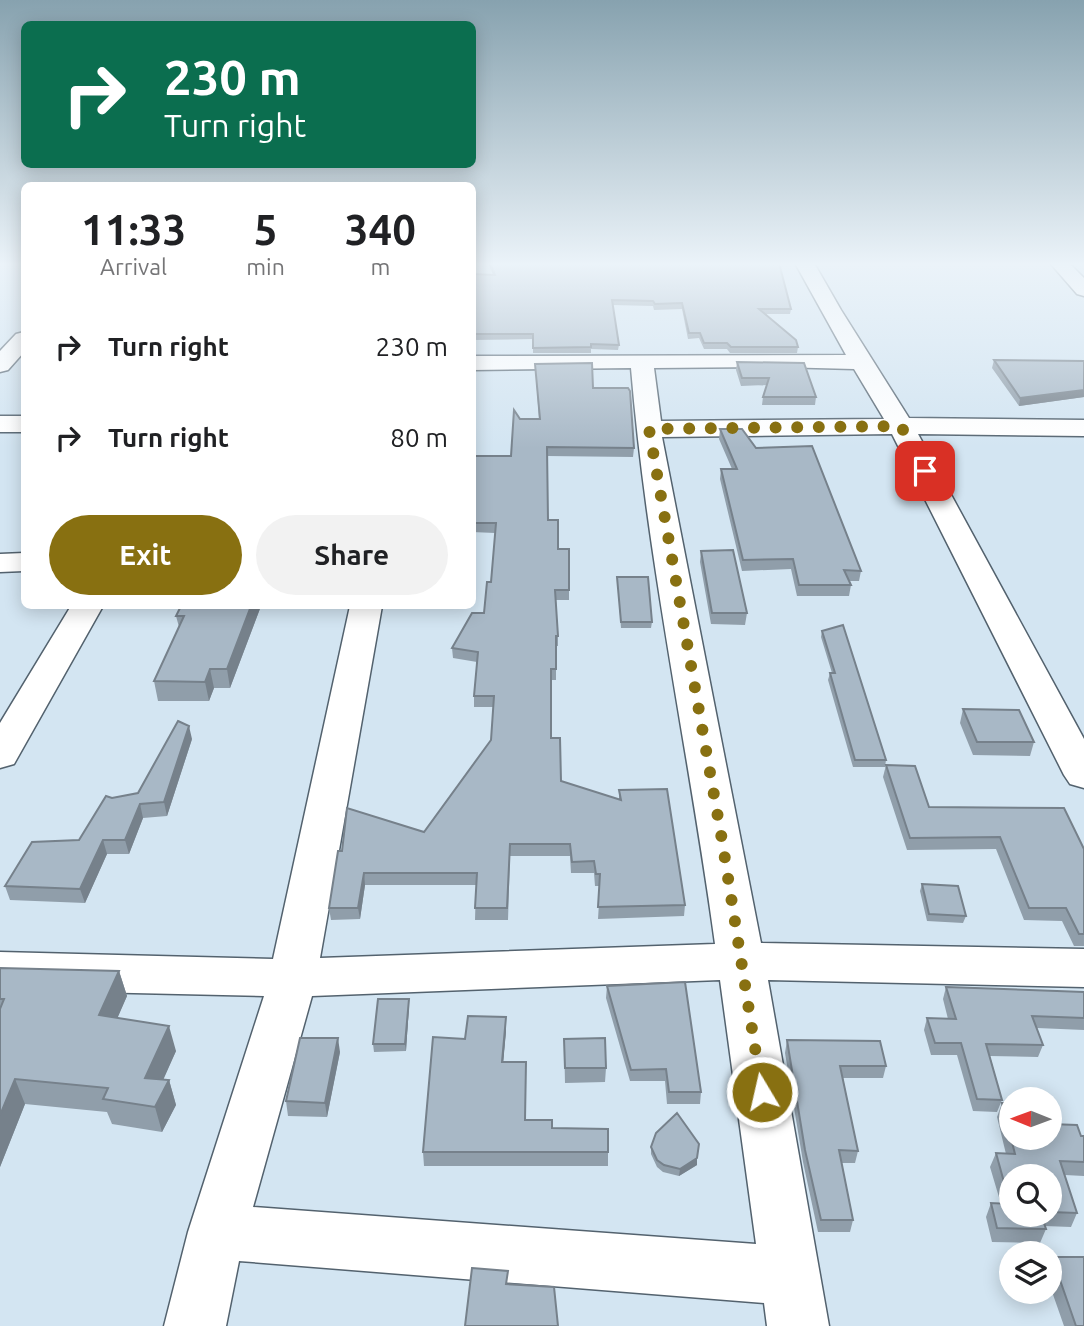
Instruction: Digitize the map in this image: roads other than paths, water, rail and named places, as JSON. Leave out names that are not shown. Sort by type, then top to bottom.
[{"type":"street","points":[[840,325],[901,426],[1084,775]]},
{"type":"street","points":[[0,365],[21,343]]},
{"type":"street","points":[[476,363],[778,360],[864,362]]},
{"type":"street","points":[[217,1231],[795,1301],[741,961],[649,429],[642,363]]},
{"type":"street","points":[[0,424],[21,424]]},
{"type":"street","points":[[649,429],[901,426],[1084,428]]},
{"type":"street","points":[[0,563],[21,562]]},
{"type":"street","points":[[0,755],[85,609]]},
{"type":"street","points":[[195,1326],[217,1231],[293,978],[365,609]]},
{"type":"street","points":[[0,971],[293,978],[741,961],[1084,968]]}]
